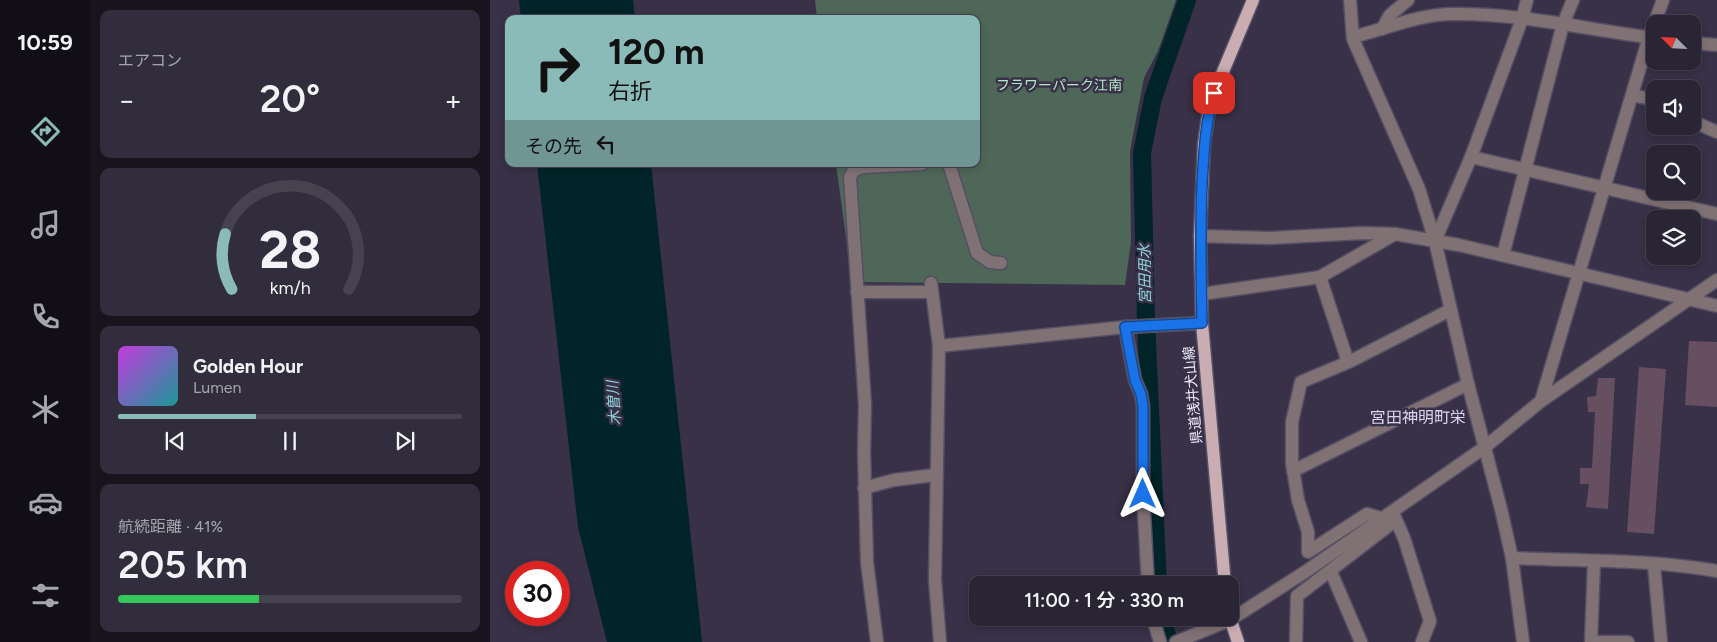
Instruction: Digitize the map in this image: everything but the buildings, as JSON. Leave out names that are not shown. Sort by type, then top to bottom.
[{"type":"main road","name":"県道浅井犬山線","points":[[1224,576],[1202,323],[1200,236],[1204,144],[1214,93],[1253,0]]},
{"type":"main road","points":[[1232,626],[1238,642]]},
{"type":"street","points":[[1350,0],[1352,36],[1419,189],[1435,241],[1450,310],[1512,558],[1523,642]]},
{"type":"street","points":[[1382,30],[1390,15],[1408,0]]},
{"type":"street","points":[[1435,241],[1471,157],[1522,19],[1527,0]]},
{"type":"street","points":[[1503,255],[1563,24],[1573,0]]},
{"type":"street","points":[[1659,15],[1663,0]]},
{"type":"street","points":[[1352,36],[1382,30],[1426,17],[1453,14],[1522,19],[1646,37]]},
{"type":"street","points":[[1701,43],[1717,45]]},
{"type":"street","points":[[1541,401],[1632,96],[1646,55]]},
{"type":"street","points":[[1632,96],[1646,98]]},
{"type":"street","points":[[1701,125],[1717,132]]},
{"type":"street","points":[[1471,157],[1717,214]]},
{"type":"street","points":[[877,642],[867,562],[864,488],[865,405],[850,177],[854,170],[878,167]]},
{"type":"street","points":[[950,167],[977,253],[990,262],[1001,263]]},
{"type":"street","points":[[1200,236],[1269,238],[1363,233],[1396,234],[1580,272],[1717,306]]},
{"type":"street","points":[[1202,294],[1320,277],[1396,234]]},
{"type":"street","points":[[1320,277],[1348,362]]},
{"type":"street","points":[[1296,642],[1297,596],[1331,572],[1394,515],[1541,401],[1717,280]]},
{"type":"street","points":[[857,292],[931,287],[939,346],[935,580],[940,642]]},
{"type":"street","points":[[1381,518],[1368,514],[1308,552],[1308,532],[1298,500],[1293,471],[1292,422],[1301,382],[1348,362],[1450,310]]},
{"type":"street","points":[[939,346],[1125,327],[1202,323]]},
{"type":"street","points":[[1125,327],[1135,380],[1141,394],[1143,406],[1143,494],[1148,576]]},
{"type":"street","points":[[1293,471],[1468,384]]},
{"type":"street","points":[[864,488],[894,480],[936,475]]},
{"type":"street","points":[[1239,613],[1308,570],[1381,518],[1394,515]]},
{"type":"street","points":[[1394,515],[1404,538],[1430,621],[1422,642]]},
{"type":"street","points":[[1512,558],[1594,562],[1614,560],[1654,565],[1690,566],[1717,572]]},
{"type":"street","points":[[1591,642],[1594,562]]},
{"type":"street","points":[[1654,565],[1661,642]]},
{"type":"street","points":[[1331,572],[1361,642]]},
{"type":"street","points":[[1155,626],[1160,642]]},
{"type":"street","points":[[1181,640],[1214,626]]},
{"type":"street","points":[[1597,642],[1628,642]]},
{"type":"green space","name":"フラワーパーク江南","points":[[815,0],[1176,0],[1158,51],[1144,78],[1130,151],[1131,242],[1125,285],[852,282],[836,167],[980,167],[980,15],[817,15]]},
{"type":"water","points":[[519,0],[633,0],[635,15],[521,15]]},
{"type":"water","name":"木曽川","points":[[537,167],[651,167],[702,642],[607,642],[578,527]]},
{"type":"waterway","name":"宮田用水","points":[[1158,576],[1146,321],[1142,153],[1153,98],[1187,0]]},
{"type":"waterway","name":"宮田用水","points":[[1164,626],[1169,642]]},
{"type":"district","name":"宮田神明町栄","points":[[1418,417]]},
{"type":"route","points":[[1143,494],[1143,406],[1141,394],[1135,380],[1125,327],[1202,323],[1200,236],[1204,144],[1214,93]]}]
